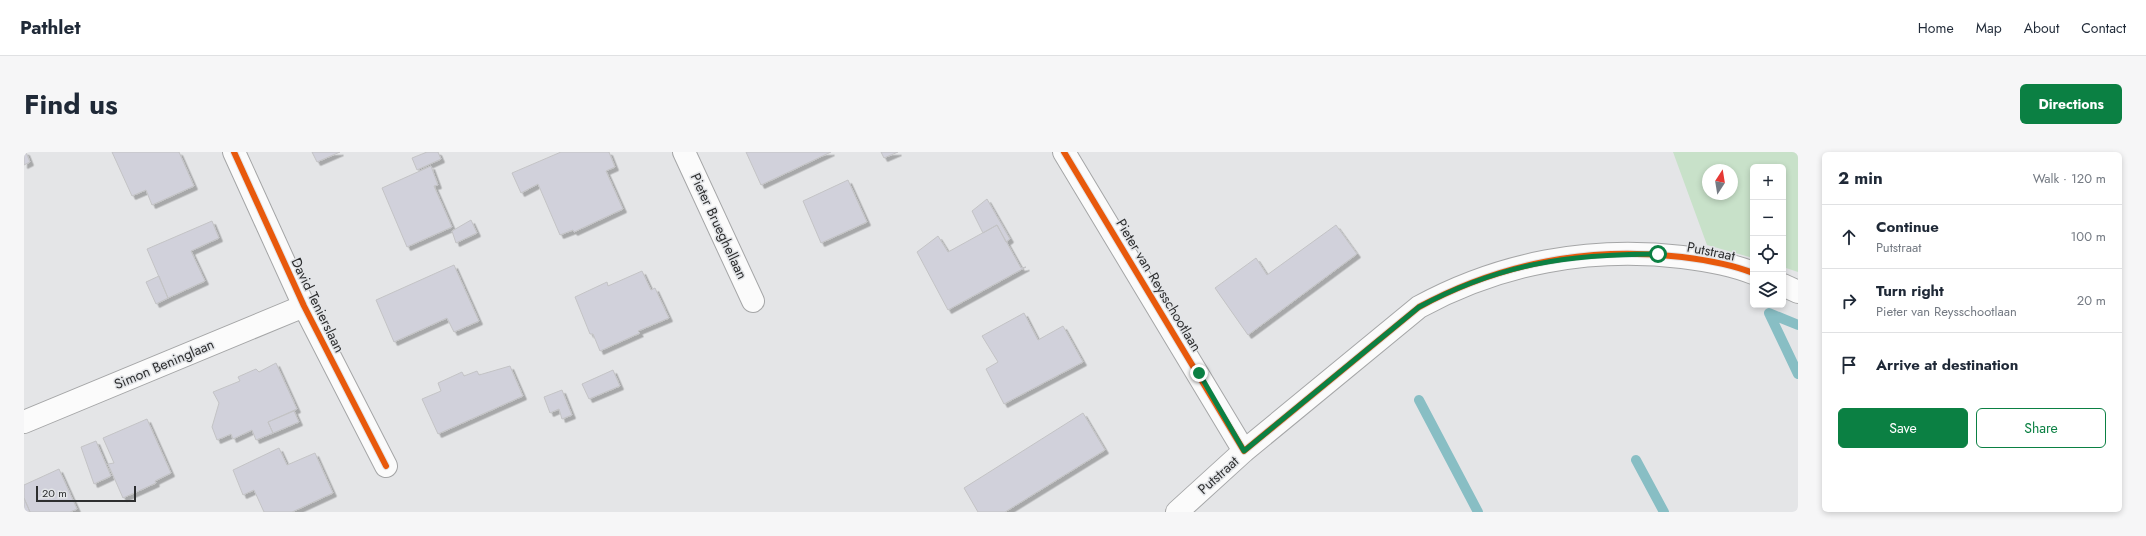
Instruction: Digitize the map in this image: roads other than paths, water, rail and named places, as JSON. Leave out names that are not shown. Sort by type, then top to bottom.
[{"type":"street","name":"David Tenierslaan","points":[[234,152],[304,306],[386,466]]},
{"type":"street","name":"Pieter Brueghellaan","points":[[684,152],[753,301]]},
{"type":"street","name":"Pieter van Reysschootlaan","points":[[1064,152],[1244,451]]},
{"type":"street","name":"Putstraat","points":[[1177,512],[1244,451],[1419,307],[1451,290],[1481,278],[1525,265],[1568,257],[1617,254],[1658,254],[1704,260],[1750,272]]},
{"type":"street","points":[[1786,286],[1798,292]]},
{"type":"street","name":"Simon Beninglaan","points":[[24,422],[304,306]]},
{"type":"waterway","points":[[1798,325],[1769,313],[1798,374]]},
{"type":"waterway","points":[[1419,400],[1478,512]]},
{"type":"waterway","points":[[1636,460],[1664,512]]}]
